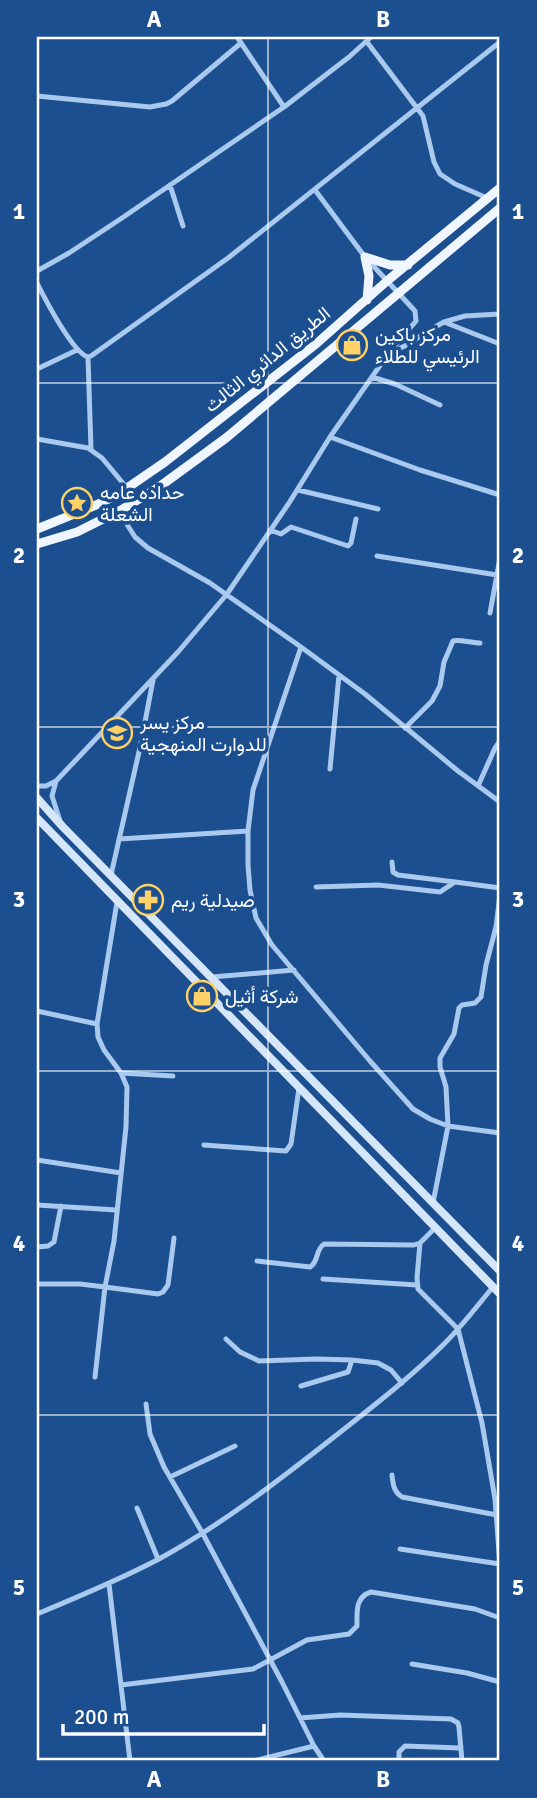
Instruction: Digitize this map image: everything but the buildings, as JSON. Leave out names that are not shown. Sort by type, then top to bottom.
[{"type":"main road","name":"الطريق الدائري الثالث","points":[[37,529],[96,505],[165,462],[316,344],[387,281],[500,188]]},
{"type":"main road","name":"الطريق الدائري الثالث","points":[[37,544],[77,532],[159,487],[226,438],[500,208]]},
{"type":"main road","points":[[367,299],[369,276],[365,257],[390,265],[408,265]]},
{"type":"main road","points":[[37,798],[500,1271]]},
{"type":"main road","points":[[37,818],[41,828],[256,1043],[500,1294]]},
{"type":"main road","points":[[256,1043],[265,1032]]},
{"type":"street","points":[[237,37],[284,107]]},
{"type":"street","points":[[37,271],[69,253],[284,107],[369,39],[424,116],[434,162],[440,174],[455,184],[488,198]]},
{"type":"street","points":[[37,283],[77,350],[88,357],[228,258],[500,42]]},
{"type":"street","points":[[37,96],[150,107],[166,104],[241,43]]},
{"type":"street","points":[[170,185],[183,226]]},
{"type":"street","points":[[37,786],[46,786],[56,781],[203,624],[227,594],[388,354],[416,321],[415,311],[365,257],[315,190]]},
{"type":"street","points":[[388,354],[444,322],[465,316],[500,314]]},
{"type":"street","points":[[444,322],[500,344]]},
{"type":"street","points":[[37,369],[77,350]]},
{"type":"street","points":[[88,357],[91,449]]},
{"type":"street","points":[[372,377],[395,384],[440,405]]},
{"type":"street","points":[[330,437],[420,470],[500,495]]},
{"type":"street","points":[[37,439],[91,449],[127,488]]},
{"type":"street","points":[[298,489],[378,509]]},
{"type":"street","points":[[121,510],[135,537],[148,548],[211,583],[301,647],[365,694],[500,802]]},
{"type":"street","points":[[270,530],[281,534],[291,527],[348,546],[356,519]]},
{"type":"street","points":[[377,556],[497,575]]},
{"type":"street","points":[[490,613],[500,558]]},
{"type":"street","points":[[405,727],[432,701],[440,686],[444,662],[453,641],[457,639],[480,643]]},
{"type":"street","points":[[301,647],[253,790],[248,831],[250,890],[256,919],[272,945],[413,1109],[448,1126],[500,1133]]},
{"type":"street","points":[[330,769],[339,675]]},
{"type":"street","points":[[111,875],[154,677]]},
{"type":"street","points":[[478,786],[500,741]]},
{"type":"street","points":[[56,781],[52,799],[63,827]]},
{"type":"street","points":[[119,839],[248,831]]},
{"type":"street","points":[[392,862],[393,872],[398,876],[500,888]]},
{"type":"street","points":[[316,887],[378,885],[440,892],[455,882]]},
{"type":"street","points":[[433,1203],[448,1126],[446,1087],[440,1058],[454,1034],[459,1008],[479,1001],[483,993],[500,895]]},
{"type":"street","points":[[95,1377],[127,1127],[127,1087],[121,1073],[104,1050],[98,1037],[97,1024],[117,902]]},
{"type":"street","points":[[212,977],[294,970]]},
{"type":"street","points":[[37,1011],[97,1024]]},
{"type":"street","points":[[121,1073],[173,1076]]},
{"type":"street","points":[[204,1145],[286,1151],[291,1144],[299,1088]]},
{"type":"street","points":[[37,1160],[121,1172]]},
{"type":"street","points":[[37,1205],[116,1210]]},
{"type":"street","points":[[37,1247],[48,1246],[54,1242],[61,1206]]},
{"type":"street","points":[[257,1261],[310,1267],[315,1263],[318,1250],[324,1244],[407,1245],[420,1243],[435,1228]]},
{"type":"street","points":[[37,1284],[79,1284],[158,1294],[168,1285],[174,1238]]},
{"type":"street","points":[[400,1549],[500,1565],[489,1457],[482,1423],[458,1329],[422,1294],[417,1285],[420,1243]]},
{"type":"street","points":[[323,1279],[417,1285]]},
{"type":"street","points":[[37,1614],[108,1584],[202,1534],[300,1463],[402,1383],[458,1329],[493,1287]]},
{"type":"street","points":[[226,1339],[240,1352],[259,1361],[316,1359],[378,1363],[385,1366],[402,1383]]},
{"type":"street","points":[[301,1386],[348,1372],[352,1360]]},
{"type":"street","points":[[146,1404],[150,1434],[164,1467],[324,1761]]},
{"type":"street","points":[[170,1477],[235,1446]]},
{"type":"street","points":[[392,1475],[393,1488],[402,1497],[496,1515]]},
{"type":"street","points":[[136,1508],[158,1559]]},
{"type":"street","points":[[108,1584],[130,1761]]},
{"type":"street","points":[[121,1685],[254,1670],[307,1640],[352,1633],[357,1626],[358,1602],[361,1597],[371,1592],[464,1607],[500,1618]]},
{"type":"street","points":[[412,1664],[467,1673],[500,1682]]},
{"type":"street","points":[[300,1718],[340,1715],[451,1719],[458,1723],[462,1761]]},
{"type":"street","points":[[253,1761],[314,1746]]},
{"type":"street","points":[[399,1760],[401,1748],[409,1746],[460,1748]]},
{"type":"place","name":"مركز باكين الرئيسي للطلاء","points":[[352,345]]},
{"type":"place","name":"حداده عامه الشعلة","points":[[77,503]]},
{"type":"place","name":"مركز يسر للدوارت المنهجية","points":[[117,733]]},
{"type":"place","name":"صيدلية ريم","points":[[148,900]]},
{"type":"place","name":"شركة أثيل","points":[[202,996]]}]
